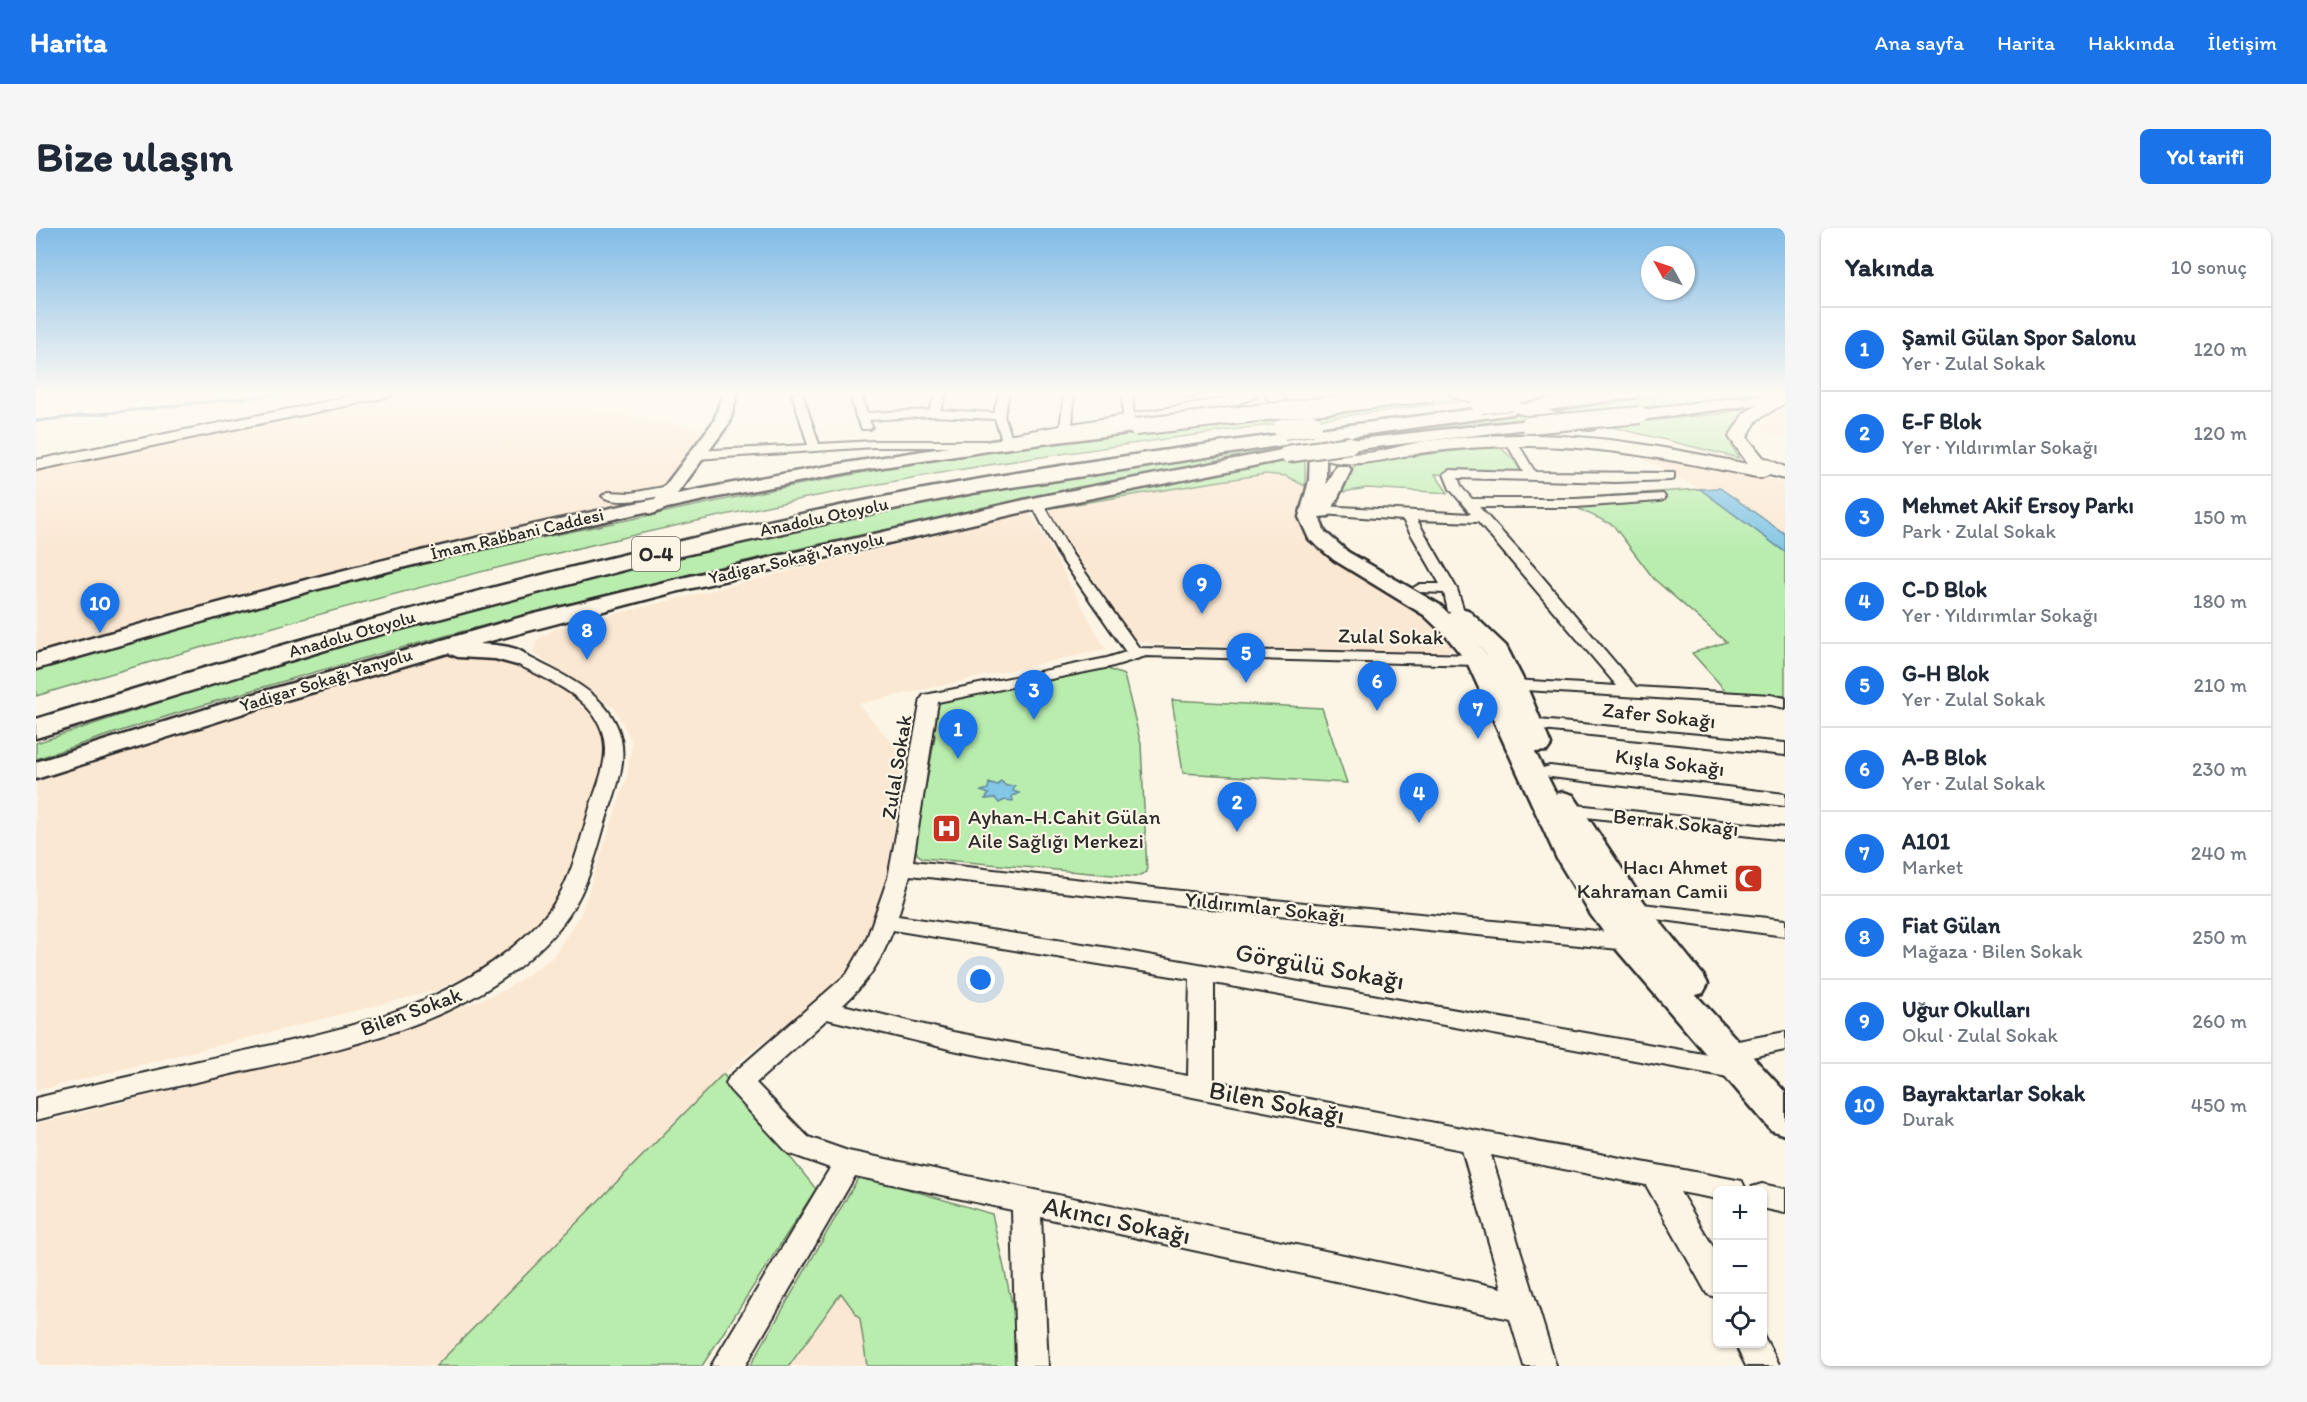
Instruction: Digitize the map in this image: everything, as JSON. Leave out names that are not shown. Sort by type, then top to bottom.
[{"type":"highway","name":"Anadolu Otoyolu","points":[[36,709],[280,636],[669,537],[856,497],[1147,446]]},
{"type":"highway","name":"Anadolu Otoyolu","points":[[36,729],[353,632],[674,550],[869,507],[1054,473],[1250,446]]},
{"type":"highway","points":[[36,737],[353,632]]},
{"type":"main road","points":[[670,490],[703,446]]},
{"type":"main road","name":"İmam Rabbani Caddesi","points":[[36,662],[367,570],[529,531],[670,490],[732,489],[973,446]]},
{"type":"main road","name":"Yadigar Sokağı Yanyolu","points":[[36,771],[260,700],[560,614],[1037,503],[1266,446]]},
{"type":"main road","name":"Yadigar Sokağı Yanyolu","points":[[1311,446],[1352,455],[1378,446]]},
{"type":"main road","points":[[1316,446],[1318,481],[1309,517],[1354,551],[1420,588],[1453,600],[1494,646],[1504,691],[1541,774],[1572,859],[1602,907],[1629,942],[1744,1059],[1785,1089]]},
{"type":"main road","points":[[1326,446],[1343,459],[1361,460],[1435,446]]},
{"type":"main road","points":[[1609,446],[1634,448],[1785,475]]},
{"type":"main road","points":[[1644,446],[1761,472]]},
{"type":"main road","points":[[1670,446],[1785,475]]},
{"type":"main road","points":[[1743,446],[1755,461],[1785,475]]},
{"type":"main road","points":[[1323,527],[1352,455]]},
{"type":"main road","points":[[670,490],[686,483],[702,490],[732,489]]},
{"type":"main road","points":[[1323,527],[1341,556],[1432,610],[1455,632],[1504,691],[1528,724],[1541,774],[1633,910],[1744,1059],[1785,1119]]},
{"type":"main road","points":[[518,658],[515,649],[518,640],[560,614]]},
{"type":"main road","points":[[426,651],[497,652],[518,658]]},
{"type":"street","points":[[36,465],[129,446]]},
{"type":"street","points":[[695,456],[832,446]]},
{"type":"street","points":[[1515,446],[1531,476]]},
{"type":"street","points":[[1631,692],[1484,518],[1456,489],[1450,474],[1670,477]]},
{"type":"street","points":[[608,496],[631,497],[670,490]]},
{"type":"street","points":[[1470,503],[1576,503],[1659,497]]},
{"type":"street","points":[[1037,503],[1065,554],[1134,652]]},
{"type":"street","points":[[1408,516],[1453,600]]},
{"type":"street","points":[[1323,527],[1408,516],[1484,518]]},
{"type":"street","name":"Zulal Sokak","points":[[740,1083],[855,980],[869,960],[887,922],[902,867],[930,699],[1110,662],[1134,652],[1157,650],[1341,658],[1478,660]]},
{"type":"street","name":"Bilen Sokak","points":[[36,1109],[319,1043],[407,1018],[474,988],[523,953],[554,920],[572,887],[585,856],[612,769],[613,747],[611,723],[598,705],[564,682],[518,658]]},
{"type":"street","points":[[1504,691],[1631,692],[1771,700],[1785,703]]},
{"type":"street","name":"Zafer Sokağı","points":[[1528,724],[1785,749]]},
{"type":"street","name":"Kışla Sokağı","points":[[1541,774],[1785,800]]},
{"type":"street","name":"Berrak Sokağı","points":[[1567,810],[1785,834]]},
{"type":"street","name":"Yıldırımlar Sokağı","points":[[902,867],[1199,900],[1629,942]]},
{"type":"street","points":[[1633,910],[1785,928]]},
{"type":"street","name":"Görgülü Sokağı","points":[[887,922],[1744,1059]]},
{"type":"street","points":[[1201,1088],[1202,973]]},
{"type":"street","name":"Bilen Sokağı","points":[[823,1010],[953,1041],[1713,1187]]},
{"type":"street","points":[[1744,1059],[1785,1041]]},
{"type":"street","name":"Akıncı Sokağı","points":[[740,1083],[798,1145],[848,1163],[1521,1307]]},
{"type":"street","points":[[1473,1140],[1540,1366]]},
{"type":"street","points":[[727,1366],[848,1163]]},
{"type":"street","points":[[1655,1176],[1713,1275]]},
{"type":"street","points":[[1767,1197],[1785,1201]]},
{"type":"street","points":[[1026,1201],[1032,1366]]},
{"type":"street","points":[[1753,1348],[1764,1366]]},
{"type":"shaded area","points":[[141,446],[696,446],[648,502],[422,550],[107,633],[36,655],[36,468]]},
{"type":"shaded area","points":[[1630,452],[1707,465],[1785,483],[1785,534],[1720,488],[1700,489]]},
{"type":"shaded area","points":[[1265,474],[1286,476],[1301,482],[1305,486],[1305,494],[1299,515],[1306,536],[1320,549],[1425,614],[1454,645],[1452,649],[1443,653],[1394,652],[1150,644],[1137,640],[1129,636],[1093,578],[1047,514],[1057,507]]},
{"type":"shaded area","points":[[1030,512],[1106,649],[858,704],[906,759],[882,900],[864,949],[838,983],[723,1074],[436,1366],[36,1366],[36,1124],[390,1036],[503,991],[552,958],[580,916],[627,777],[632,742],[615,709],[533,653],[537,640],[554,629]]},
{"type":"shaded area","points":[[474,651],[523,665],[583,701],[605,730],[603,765],[569,881],[542,922],[504,957],[438,990],[36,1091],[36,782],[295,698],[451,654]]},
{"type":"shaded area","points":[[841,1293],[860,1319],[867,1366],[789,1366]]},
{"type":"green space","points":[[1002,446],[1115,446],[946,472],[831,493],[602,542],[261,630],[36,696],[36,669],[256,606],[450,557],[771,490]]},
{"type":"green space","points":[[1268,446],[1305,446],[1306,448],[1035,497],[662,581],[347,663],[139,725],[36,759],[36,743],[324,648],[542,589],[721,545],[864,513],[1001,487]]},
{"type":"green space","points":[[1499,446],[1532,477],[1435,474],[1448,493],[1367,488],[1337,493],[1352,468],[1360,462]]},
{"type":"green space","points":[[1690,446],[1732,446],[1739,458]]},
{"type":"green space","points":[[1305,456],[1305,486],[1286,476],[1265,474],[1057,507],[1159,482]]},
{"type":"green space","points":[[1700,489],[1785,552],[1785,696],[1727,692],[1692,653],[1726,642],[1654,579],[1613,525],[1558,499]]},
{"type":"green space","points":[[1102,667],[1124,675],[1141,744],[1147,872],[1135,877],[923,858],[917,854],[915,846],[935,737],[932,703]]},
{"type":"green space","points":[[1172,700],[1322,708],[1347,783],[1183,773]]},
{"type":"green space","points":[[723,1074],[816,1189],[702,1366],[436,1366]]},
{"type":"green space","points":[[860,1175],[992,1214],[1026,1366],[867,1366],[860,1319],[841,1293],[789,1366],[750,1366]]},
{"type":"water","points":[[1720,488],[1785,534],[1785,552],[1700,489]]},
{"type":"water","points":[[1001,781],[1006,786],[1015,786],[1013,791],[1019,793],[1012,796],[1013,801],[1005,800],[999,803],[995,798],[985,799],[989,794],[981,791],[988,789],[989,783],[997,786]]},
{"type":"place","name":"Uğur Okulları","points":[[1202,614]]},
{"type":"place","name":"Bayraktarlar Sokak","points":[[100,633]]},
{"type":"place","name":"Fiat Gülan","points":[[587,660]]},
{"type":"place","name":"G-H Blok","points":[[1246,683]]},
{"type":"place","name":"A-B Blok","points":[[1377,711]]},
{"type":"place","name":"Mehmet Akif Ersoy Parkı","points":[[1034,720]]},
{"type":"place","name":"A101","points":[[1478,739]]},
{"type":"place","name":"Şamil Gülan Spor Salonu","points":[[958,759]]},
{"type":"place","name":"C-D Blok","points":[[1419,823]]},
{"type":"place","name":"Ayhan-H.Cahit Gülan Aile Sağlığı Merkezi","points":[[947,828]]},
{"type":"place","name":"E-F Blok","points":[[1237,832]]},
{"type":"place","name":"Hacı Ahmet Kahraman Camii","points":[[1749,878]]}]
